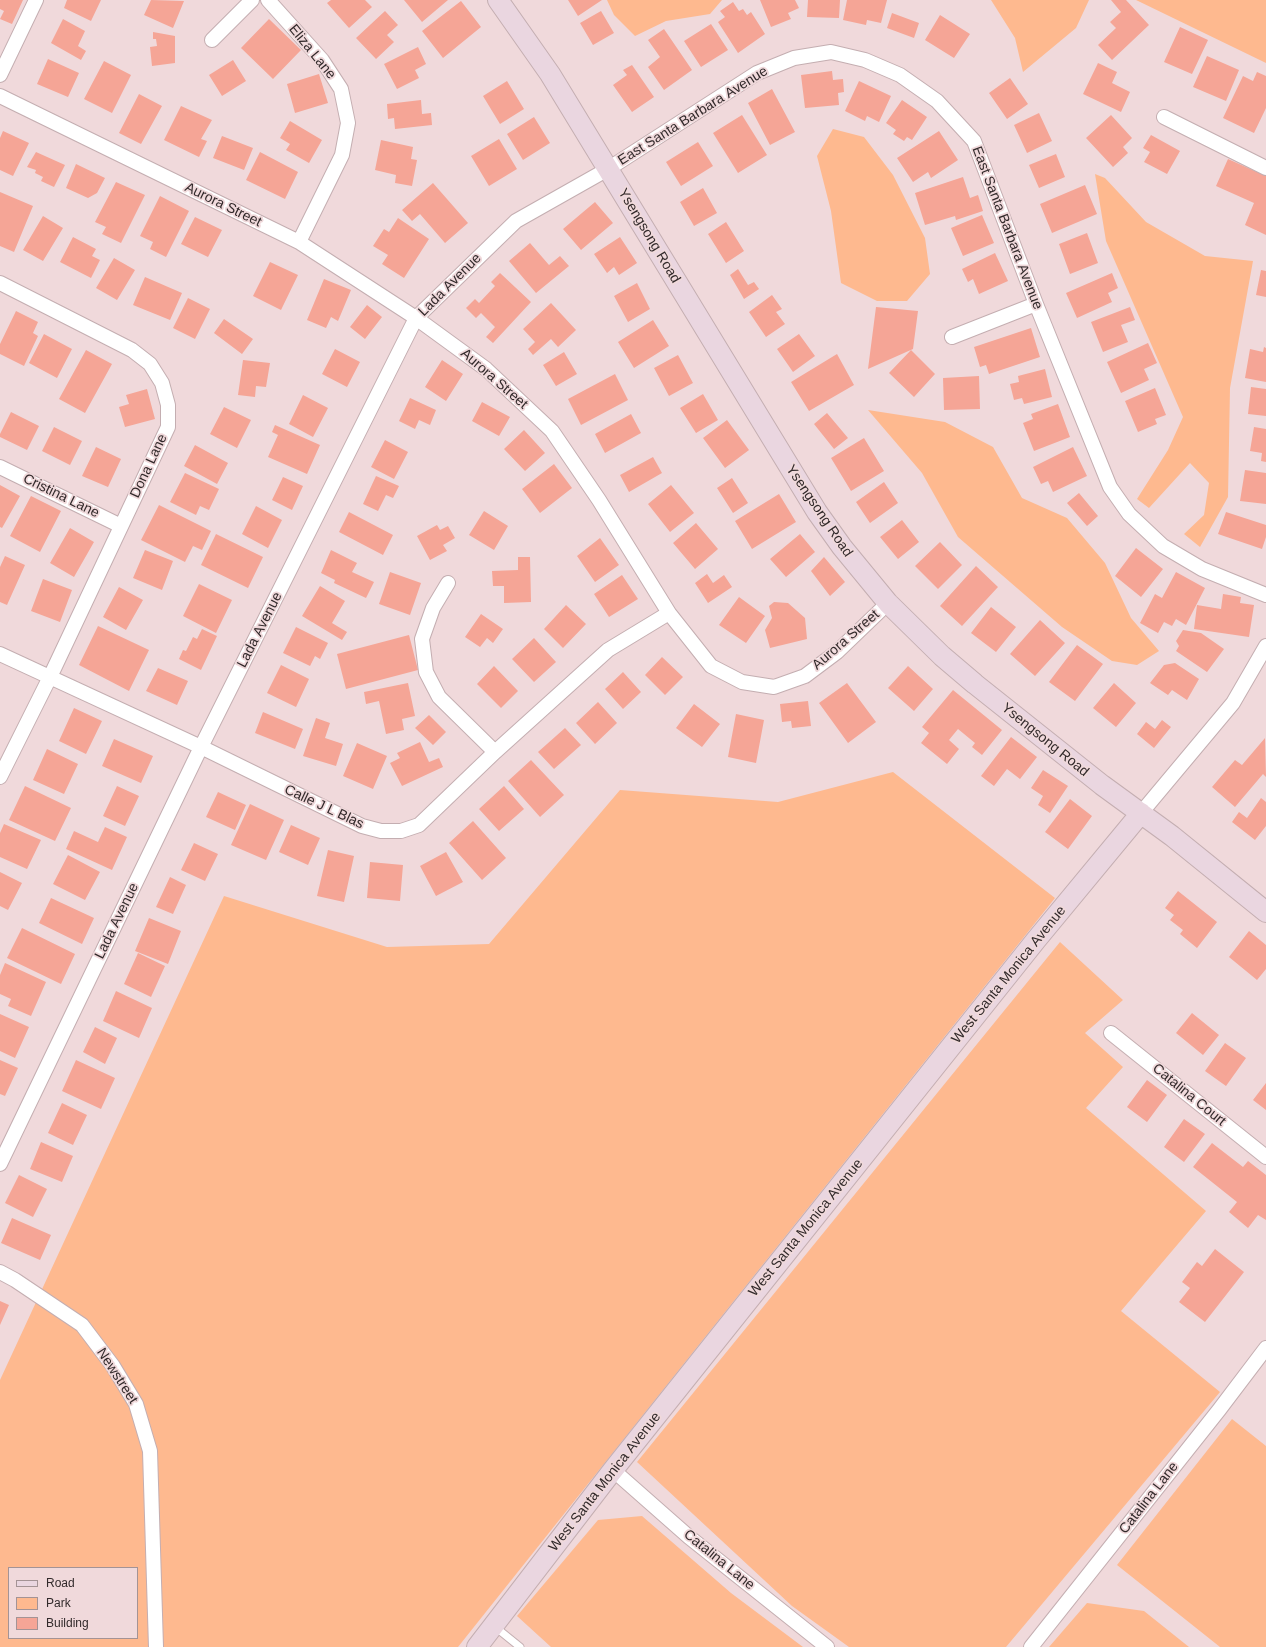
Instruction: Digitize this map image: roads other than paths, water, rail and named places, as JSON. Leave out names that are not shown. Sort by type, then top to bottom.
[{"type":"main road","name":"Ysengsong Road","points":[[502,2],[550,74],[817,512],[842,547],[888,603],[942,656],[975,684],[1102,785],[1172,836],[1266,912]]},
{"type":"main road","name":"West Santa Monica Avenue","points":[[477,1647],[613,1470],[1026,952],[1141,813]]},
{"type":"street","points":[[0,75],[36,0]]},
{"type":"street","points":[[212,40],[252,0]]},
{"type":"street","name":"Eliza Lane","points":[[268,0],[322,60],[342,89],[348,123],[342,155],[299,242]]},
{"type":"street","name":"East Santa Barbara Avenue","points":[[608,169],[757,73],[794,58],[831,52],[865,60],[900,75],[937,101],[974,141],[1036,304],[1110,487],[1129,514],[1163,546],[1202,569],[1266,595]]},
{"type":"street","name":"Aurora Street","points":[[0,96],[299,242],[416,318],[486,369],[552,430],[600,500],[669,614],[711,666],[742,682],[774,687],[805,676],[837,652],[888,603]]},
{"type":"street","points":[[1164,117],[1266,168]]},
{"type":"street","name":"Lada Avenue","points":[[0,1164],[201,748],[416,318],[516,221],[608,169]]},
{"type":"street","name":"Dona Lane","points":[[0,283],[132,350],[150,364],[162,383],[168,405],[168,427],[50,677],[0,777]]},
{"type":"street","points":[[952,337],[1036,304]]},
{"type":"street","name":"Cristina Lane","points":[[0,467],[122,526]]},
{"type":"street","points":[[448,583],[433,608],[422,639],[426,672],[439,697],[495,752]]},
{"type":"street","name":"Calle J L Blas","points":[[0,654],[201,748],[362,826],[381,831],[400,830],[419,825],[495,752],[608,650],[669,614]]},
{"type":"street","points":[[1141,813],[1233,703],[1266,646]]},
{"type":"street","name":"Catalina Court","points":[[1111,1033],[1266,1157]]},
{"type":"street","name":"Newstreet","points":[[0,1272],[15,1280],[82,1325],[113,1366],[136,1404],[150,1452],[156,1647]]},
{"type":"street","name":"Catalina Lane","points":[[1031,1647],[1266,1348]]},
{"type":"street","name":"Catalina Lane","points":[[613,1470],[689,1537],[827,1647]]},
{"type":"lane","points":[[494,1626],[520,1647]]}]
